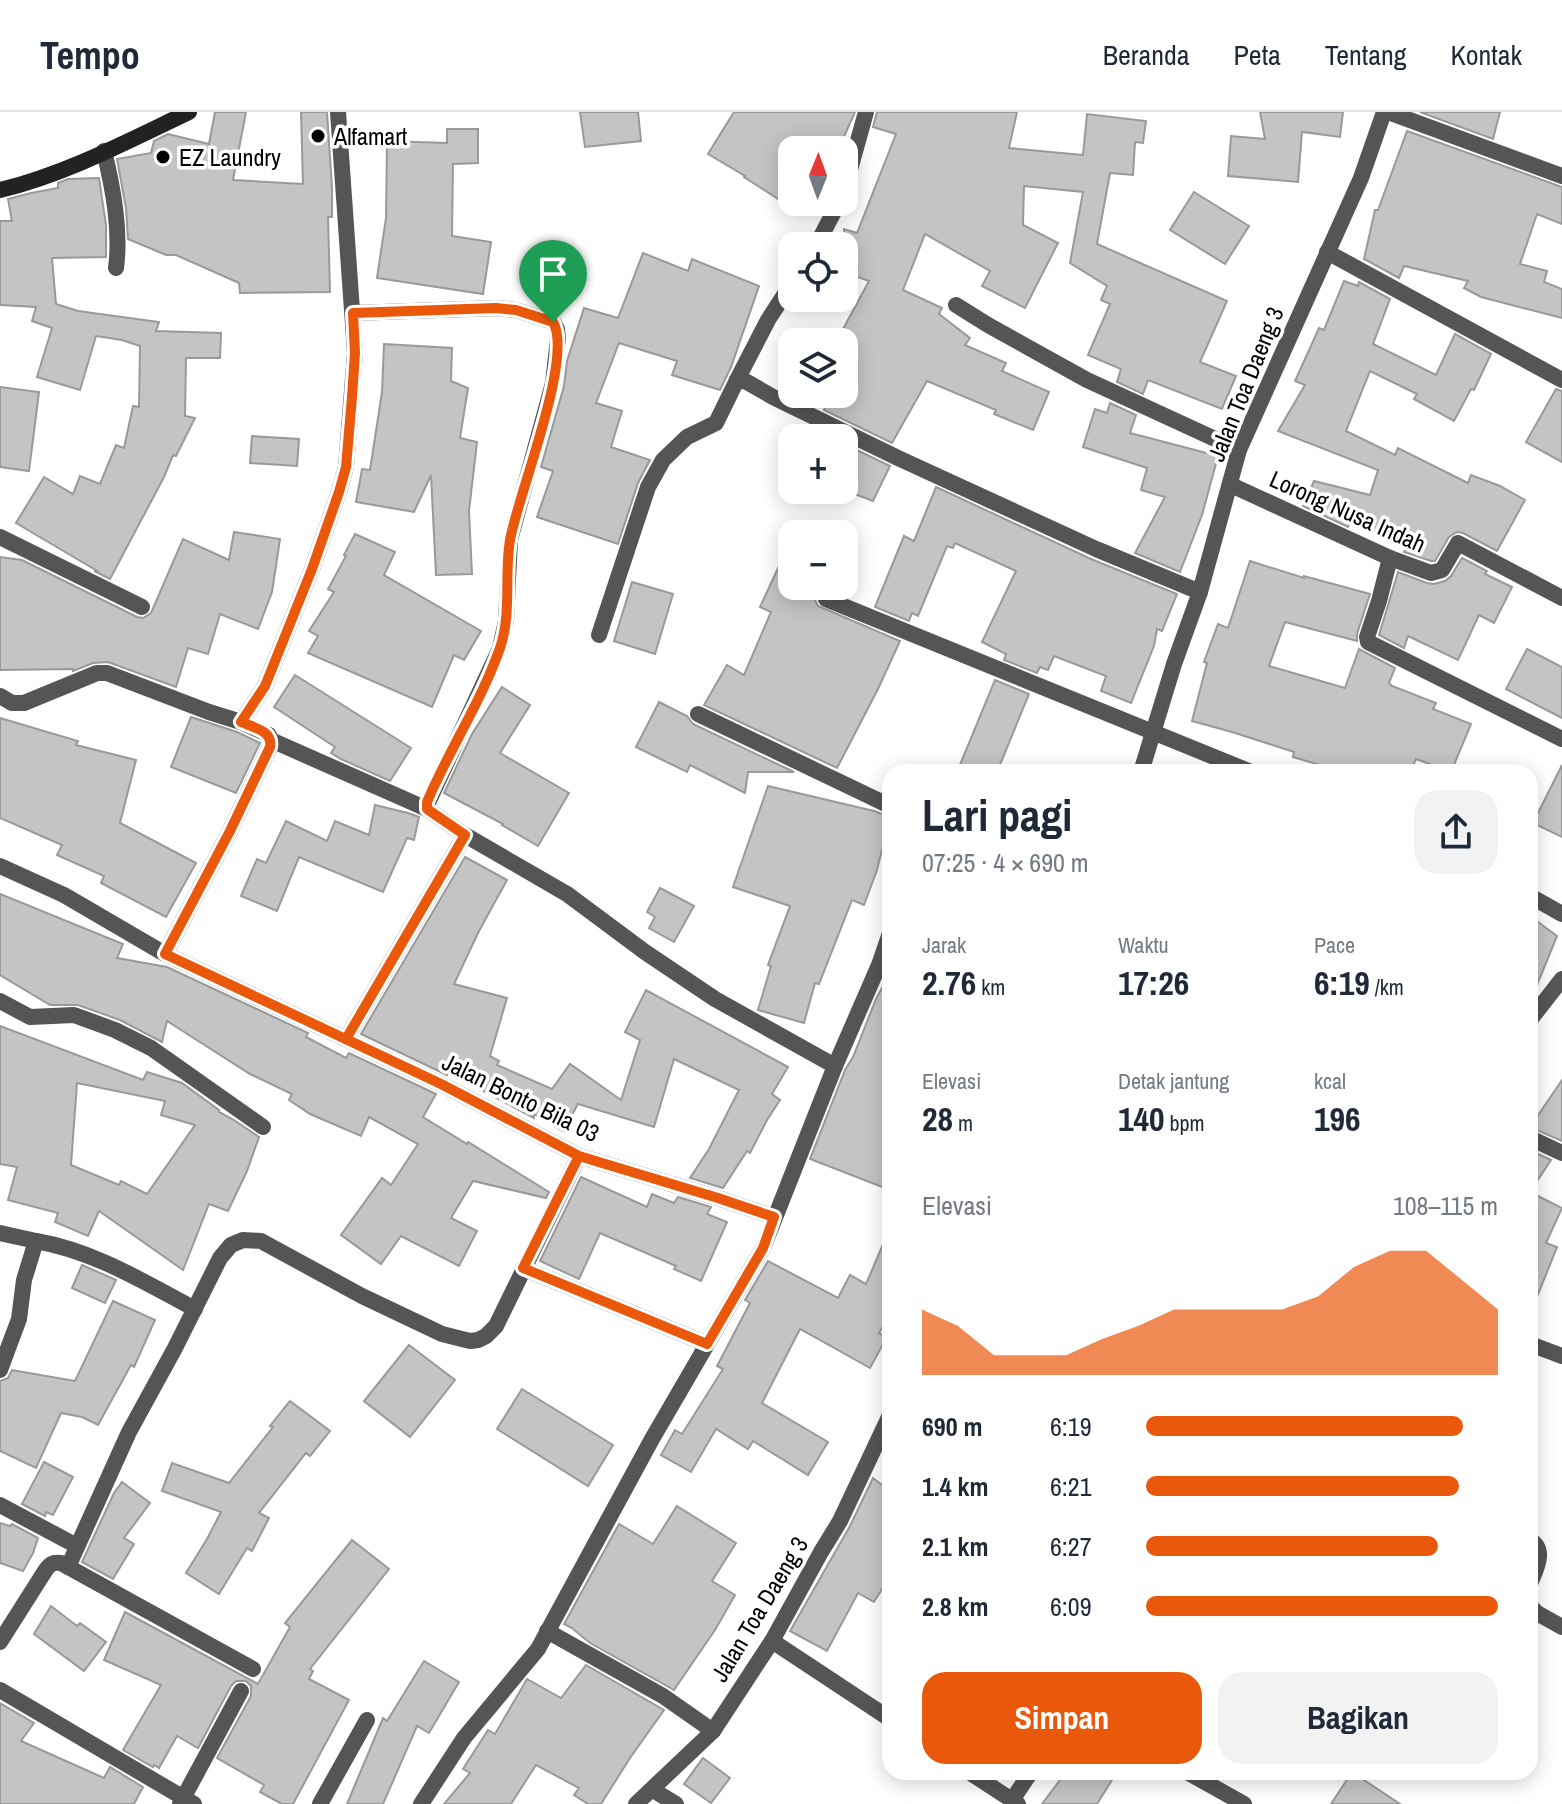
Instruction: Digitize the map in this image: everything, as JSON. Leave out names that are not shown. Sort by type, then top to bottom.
[{"type":"main road","points":[[0,190],[30,183],[189,112]]},
{"type":"street","points":[[241,722],[265,686],[312,569],[346,467],[355,353],[338,112]]},
{"type":"street","points":[[858,141],[866,112]]},
{"type":"street","points":[[1386,112],[1562,176]]},
{"type":"street","name":"Jalan Toa Daeng 3","points":[[1144,764],[1200,592],[1239,450],[1361,178],[1386,112]]},
{"type":"street","points":[[104,151],[115,212],[116,268]]},
{"type":"street","points":[[1327,252],[1562,380]]},
{"type":"street","points":[[599,635],[648,487],[663,460],[687,437],[716,423],[778,305]]},
{"type":"street","points":[[956,305],[1087,380],[1239,450]]},
{"type":"street","points":[[353,313],[496,308],[544,317],[553,322],[557,329],[558,355],[553,383],[510,540],[506,621],[500,648],[429,798],[427,809]]},
{"type":"street","points":[[737,380],[747,382],[755,389],[898,458],[1096,549],[1200,592]]},
{"type":"street","name":"Lorong Nusa Indah","points":[[1231,485],[1390,558],[1431,573],[1442,570],[1458,543],[1562,598]]},
{"type":"street","points":[[0,537],[142,607]]},
{"type":"street","points":[[1390,558],[1368,642],[1562,739]]},
{"type":"street","points":[[828,600],[1231,764]]},
{"type":"street","points":[[0,696],[12,703],[24,703],[97,673],[107,673],[269,735],[270,747],[165,954]]},
{"type":"street","points":[[698,714],[882,802]]},
{"type":"street","points":[[271,740],[427,809],[465,835],[567,894],[715,999],[835,1066]]},
{"type":"street","points":[[346,1039],[465,835]]},
{"type":"street","name":"Jalan Bonto Bila 03","points":[[0,866],[64,895],[165,954],[441,1084],[579,1156],[774,1217]]},
{"type":"street","points":[[1538,900],[1562,914]]},
{"type":"street","points":[[421,1804],[464,1738],[538,1649],[652,1439],[763,1248],[835,1066],[882,972]]},
{"type":"street","points":[[1538,1010],[1562,979]]},
{"type":"street","points":[[0,1001],[30,1017],[74,1015],[115,1030],[151,1048],[263,1127]]},
{"type":"street","points":[[1538,1142],[1562,1153]]},
{"type":"street","points":[[68,1567],[129,1432],[220,1258],[231,1245],[243,1240],[261,1241],[362,1296],[442,1334],[478,1340],[496,1326],[579,1156]]},
{"type":"street","points":[[0,1233],[61,1245],[104,1261],[195,1309]]},
{"type":"street","points":[[0,1370],[19,1319],[24,1280],[36,1241]]},
{"type":"street","points":[[523,1268],[707,1344]]},
{"type":"street","points":[[1538,1347],[1562,1356]]},
{"type":"street","name":"Jalan Toa Daeng 3","points":[[636,1804],[713,1731],[772,1641],[840,1521],[882,1432]]},
{"type":"street","points":[[0,1505],[77,1546]]},
{"type":"street","points":[[0,1642],[50,1564],[61,1563],[253,1669]]},
{"type":"street","points":[[1538,1614],[1562,1627]]},
{"type":"street","points":[[547,1631],[663,1696],[713,1731]]},
{"type":"street","points":[[772,1641],[882,1714]]},
{"type":"street","points":[[0,1690],[186,1802],[241,1691]]},
{"type":"street","points":[[320,1804],[367,1720]]},
{"type":"street","points":[[981,1780],[1015,1802],[1027,1780]]},
{"type":"street","points":[[1201,1780],[1244,1804]]},
{"type":"street","points":[[653,1790],[676,1804]]},
{"type":"building","points":[[215,112],[246,112],[233,180],[303,184],[301,112],[327,112],[332,188],[332,217],[328,217],[330,292],[240,293],[239,283],[176,255],[166,255],[128,239],[117,159],[151,153],[154,141],[168,134],[209,144]]},
{"type":"building","points":[[580,112],[638,112],[641,141],[585,147]]},
{"type":"building","points":[[734,112],[855,112],[844,136],[778,136],[778,199],[708,154]]},
{"type":"building","points":[[877,112],[1017,112],[1009,148],[1083,155],[1087,114],[1146,121],[1143,143],[1135,142],[1133,175],[1110,173],[1097,244],[1227,301],[1200,362],[1236,376],[1222,409],[1148,380],[1143,394],[1117,382],[1121,369],[1088,355],[1110,304],[1101,300],[1107,286],[1070,263],[1083,192],[1024,186],[1023,225],[1058,243],[1025,308],[982,286],[990,271],[925,234],[903,290],[942,308],[939,314],[970,338],[965,345],[1006,363],[1002,371],[1049,392],[1033,430],[994,414],[996,410],[927,381],[892,443],[824,410],[858,408],[858,328],[844,328],[852,312],[858,312],[858,301],[869,281],[858,277],[857,232],[896,134],[873,127]]},
{"type":"building","points":[[1260,112],[1343,112],[1340,137],[1302,132],[1298,182],[1228,176],[1231,136],[1265,139]]},
{"type":"building","points":[[1420,112],[1500,112],[1493,139]]},
{"type":"building","points":[[447,129],[478,129],[478,163],[453,164],[452,236],[491,242],[483,294],[377,278],[386,218],[387,141],[447,143]]},
{"type":"building","points":[[1407,131],[1562,187],[1562,224],[1537,214],[1520,264],[1547,271],[1544,282],[1562,289],[1562,318],[1481,297],[1464,288],[1468,281],[1404,266],[1399,278],[1364,259],[1375,210],[1378,210]]},
{"type":"building","points":[[99,178],[106,225],[106,257],[52,258],[56,304],[78,311],[159,322],[156,331],[221,333],[220,358],[186,358],[185,416],[195,418],[110,579],[16,523],[44,477],[73,494],[80,476],[100,484],[116,445],[124,448],[133,406],[139,407],[140,346],[96,336],[80,390],[37,377],[52,328],[32,321],[36,307],[0,305],[0,221],[12,221],[8,199],[58,188],[58,183],[68,179]]},
{"type":"building","points":[[1194,192],[1249,226],[1225,264],[1170,230]]},
{"type":"building","points":[[643,253],[688,271],[692,259],[759,286],[720,390],[672,375],[677,361],[619,343],[596,403],[622,411],[611,447],[650,460],[638,483],[618,544],[537,517],[553,471],[541,467],[564,386],[567,361],[584,308],[618,318]]},
{"type":"building","points":[[543,254],[579,267],[571,289],[535,276]]},
{"type":"building","points":[[1344,281],[1358,286],[1359,282],[1390,299],[1373,344],[1436,375],[1455,334],[1491,354],[1474,390],[1471,389],[1454,421],[1414,399],[1417,394],[1370,371],[1346,431],[1395,455],[1398,448],[1468,483],[1471,475],[1525,500],[1497,551],[1457,532],[1449,537],[1435,561],[1431,561],[1404,552],[1406,548],[1351,519],[1348,527],[1303,506],[1314,481],[1370,495],[1378,470],[1278,431],[1305,385],[1295,381],[1319,328],[1324,330]]},
{"type":"building","points":[[384,344],[452,348],[451,381],[468,388],[460,438],[477,442],[469,511],[472,574],[436,575],[431,475],[414,512],[356,502],[362,469],[370,470],[382,392]]},
{"type":"building","points":[[0,387],[39,392],[29,471],[0,467]]},
{"type":"building","points":[[1556,389],[1562,391],[1562,462],[1526,442]]},
{"type":"building","points":[[1110,403],[1136,415],[1130,433],[1218,456],[1202,515],[1180,572],[1135,553],[1165,497],[1141,490],[1147,468],[1083,447],[1095,409],[1107,413]]},
{"type":"building","points":[[252,436],[299,439],[297,466],[250,463]]},
{"type":"building","points":[[858,451],[890,466],[873,501],[858,495]]},
{"type":"building","points":[[936,487],[1091,559],[1177,594],[1162,631],[1157,629],[1154,646],[1131,703],[1101,691],[1106,676],[1054,656],[1048,670],[1040,667],[1037,673],[1004,660],[1006,654],[982,642],[1016,571],[955,543],[953,548],[947,546],[918,616],[912,613],[909,621],[875,607],[904,536],[914,541]]},
{"type":"building","points":[[234,532],[280,539],[272,592],[258,629],[220,614],[208,654],[188,648],[176,687],[108,662],[93,663],[73,671],[0,670],[0,557],[22,560],[143,618],[151,613],[183,539],[229,560]]},
{"type":"building","points":[[355,534],[395,552],[384,575],[481,631],[464,660],[454,655],[432,707],[308,653],[318,636],[309,631],[334,592],[328,589]]},
{"type":"building","points":[[1462,558],[1512,587],[1494,623],[1479,615],[1458,660],[1408,636],[1404,648],[1379,635],[1398,572],[1434,584],[1451,576]]},
{"type":"building","points":[[1250,561],[1370,594],[1357,641],[1285,622],[1269,666],[1345,688],[1359,649],[1395,668],[1389,683],[1392,686],[1436,703],[1433,709],[1471,724],[1454,764],[1429,764],[1416,759],[1414,764],[1316,764],[1293,757],[1294,752],[1192,721],[1207,663],[1204,662],[1218,624],[1228,628]]},
{"type":"building","points":[[778,568],[778,600],[815,600],[818,606],[900,641],[837,768],[704,705],[727,665],[744,675],[771,612],[760,607]]},
{"type":"building","points":[[632,582],[673,594],[655,654],[614,641]]},
{"type":"building","points":[[1527,649],[1562,667],[1562,718],[1506,689]]},
{"type":"building","points":[[295,675],[411,748],[390,781],[331,753],[335,747],[274,707]]},
{"type":"building","points":[[995,680],[1029,694],[1000,764],[960,764]]},
{"type":"building","points":[[502,687],[530,705],[500,753],[569,793],[538,846],[444,793],[472,734]]},
{"type":"building","points":[[659,702],[687,716],[693,724],[794,772],[748,772],[745,793],[690,765],[687,772],[636,747]]},
{"type":"building","points":[[191,717],[260,743],[236,793],[171,767]]},
{"type":"building","points":[[0,718],[78,741],[76,745],[136,760],[120,823],[196,863],[166,917],[101,883],[104,876],[57,855],[62,845],[0,818]]},
{"type":"building","points":[[1562,765],[1562,837],[1538,825],[1538,813]]},
{"type":"building","points":[[768,786],[882,814],[882,850],[864,905],[852,900],[819,984],[815,983],[804,1023],[758,1010],[771,966],[768,965],[790,906],[733,887]]},
{"type":"building","points":[[375,805],[419,817],[414,840],[407,838],[383,892],[299,857],[277,911],[241,896],[257,859],[266,863],[286,821],[327,841],[335,821],[369,835]]},
{"type":"building","points":[[465,857],[507,880],[454,984],[507,998],[490,1056],[499,1061],[497,1065],[552,1089],[570,1064],[621,1100],[640,1040],[625,1032],[646,990],[788,1067],[772,1094],[780,1100],[750,1153],[747,1151],[723,1188],[690,1178],[709,1149],[739,1090],[674,1059],[654,1127],[578,1104],[563,1131],[448,1072],[447,1075],[361,1034]]},
{"type":"building","points":[[660,888],[694,906],[674,942],[649,928],[655,917],[647,912]]},
{"type":"building","points":[[0,894],[123,944],[117,958],[167,967],[308,1033],[306,1037],[346,1058],[349,1053],[436,1094],[423,1117],[549,1192],[546,1198],[473,1181],[451,1218],[477,1231],[459,1266],[401,1236],[381,1264],[341,1235],[382,1178],[391,1185],[418,1144],[369,1117],[361,1136],[310,1114],[289,1100],[292,1094],[250,1074],[167,1021],[162,1042],[120,1020],[78,1005],[50,1005],[0,975]]},
{"type":"building","points":[[1538,922],[1557,936],[1538,982]]},
{"type":"building","points":[[882,988],[882,1187],[810,1159]]},
{"type":"building","points":[[0,1026],[143,1080],[147,1072],[182,1083],[219,1112],[259,1137],[228,1211],[209,1204],[183,1270],[99,1211],[88,1236],[55,1222],[58,1213],[8,1200],[17,1167],[0,1164]],"holes":[[[77,1083],[165,1101],[161,1115],[195,1125],[147,1194],[121,1181],[119,1185],[71,1165]]]},
{"type":"building","points":[[1562,1080],[1562,1141],[1538,1130],[1538,1115]]},
{"type":"building","points":[[1538,1154],[1551,1160],[1538,1180]]},
{"type":"building","points":[[581,1177],[647,1207],[652,1194],[674,1203],[678,1197],[711,1207],[707,1214],[727,1222],[701,1281],[674,1269],[676,1266],[600,1233],[579,1279],[540,1261]]},
{"type":"building","points":[[1538,1196],[1562,1208],[1546,1243],[1557,1247],[1538,1294]]},
{"type":"building","points":[[882,1247],[882,1328],[879,1333],[882,1334],[882,1346],[870,1368],[800,1329],[762,1403],[828,1442],[808,1475],[753,1441],[748,1449],[716,1429],[691,1472],[661,1455],[675,1430],[682,1434],[723,1369],[717,1366],[750,1303],[745,1300],[768,1261],[838,1298],[850,1275],[866,1284]]},
{"type":"building","points":[[82,1265],[116,1280],[105,1303],[72,1288]]},
{"type":"building","points":[[113,1301],[155,1320],[134,1367],[131,1365],[98,1425],[82,1417],[61,1413],[36,1468],[0,1451],[0,1381],[8,1378],[12,1370],[75,1381]]},
{"type":"building","points":[[409,1345],[455,1380],[410,1437],[364,1401]]},
{"type":"building","points":[[522,1389],[613,1445],[588,1486],[497,1429]]},
{"type":"building","points":[[290,1401],[330,1431],[310,1456],[306,1453],[259,1513],[269,1518],[252,1551],[247,1548],[219,1594],[186,1573],[221,1512],[162,1491],[172,1463],[229,1483]]},
{"type":"building","points":[[44,1462],[73,1477],[53,1515],[46,1512],[45,1516],[22,1504]]},
{"type":"building","points":[[873,1478],[882,1485],[882,1589],[874,1602],[858,1593],[827,1651],[790,1631],[850,1526]]},
{"type":"building","points":[[122,1482],[150,1503],[124,1538],[134,1544],[113,1579],[82,1562]]},
{"type":"building","points":[[677,1506],[736,1543],[712,1581],[735,1595],[674,1690],[590,1643],[564,1624],[619,1524],[653,1544]]},
{"type":"building","points":[[0,1523],[12,1524],[38,1538],[23,1571],[0,1563]]},
{"type":"building","points":[[352,1540],[389,1569],[310,1669],[313,1671],[309,1679],[349,1700],[293,1804],[282,1804],[260,1792],[264,1785],[217,1758],[251,1696],[251,1686],[246,1681],[236,1681],[231,1686],[198,1748],[177,1736],[159,1768],[123,1750],[161,1685],[104,1660],[125,1612],[258,1684],[290,1627],[285,1623]]},
{"type":"building","points":[[51,1606],[77,1626],[80,1623],[106,1642],[84,1671],[34,1634]]},
{"type":"building","points":[[424,1661],[459,1682],[429,1733],[417,1726],[383,1804],[347,1804],[383,1718],[387,1721]]},
{"type":"building","points":[[586,1665],[664,1710],[601,1804],[588,1804],[574,1795],[579,1788],[536,1765],[511,1804],[444,1804],[470,1773],[463,1769],[488,1730],[495,1734],[527,1679],[561,1698]]},
{"type":"building","points":[[0,1703],[34,1723],[21,1741],[104,1778],[110,1767],[143,1787],[134,1804],[0,1804]]},
{"type":"building","points":[[703,1758],[730,1778],[711,1803],[684,1784]]},
{"type":"building","points":[[1060,1780],[1112,1780],[1097,1804],[1042,1804]]},
{"type":"building","points":[[1347,1780],[1364,1780],[1400,1804],[1331,1804]]},
{"type":"place","name":"Alfamart","points":[[318,136]]},
{"type":"place","name":"EZ Laundry","points":[[163,157]]},
{"type":"route","points":[[553,322],[516,310],[496,308],[353,313],[355,353],[346,467],[312,569],[265,686],[241,722],[269,735],[270,747],[165,954],[441,1084],[510,1120],[579,1156],[523,1268],[707,1344],[763,1248],[774,1217],[579,1156],[510,1120],[441,1084],[346,1039],[465,835],[427,809],[427,802],[500,648],[506,621],[510,540],[558,355],[557,329],[553,322]]}]
